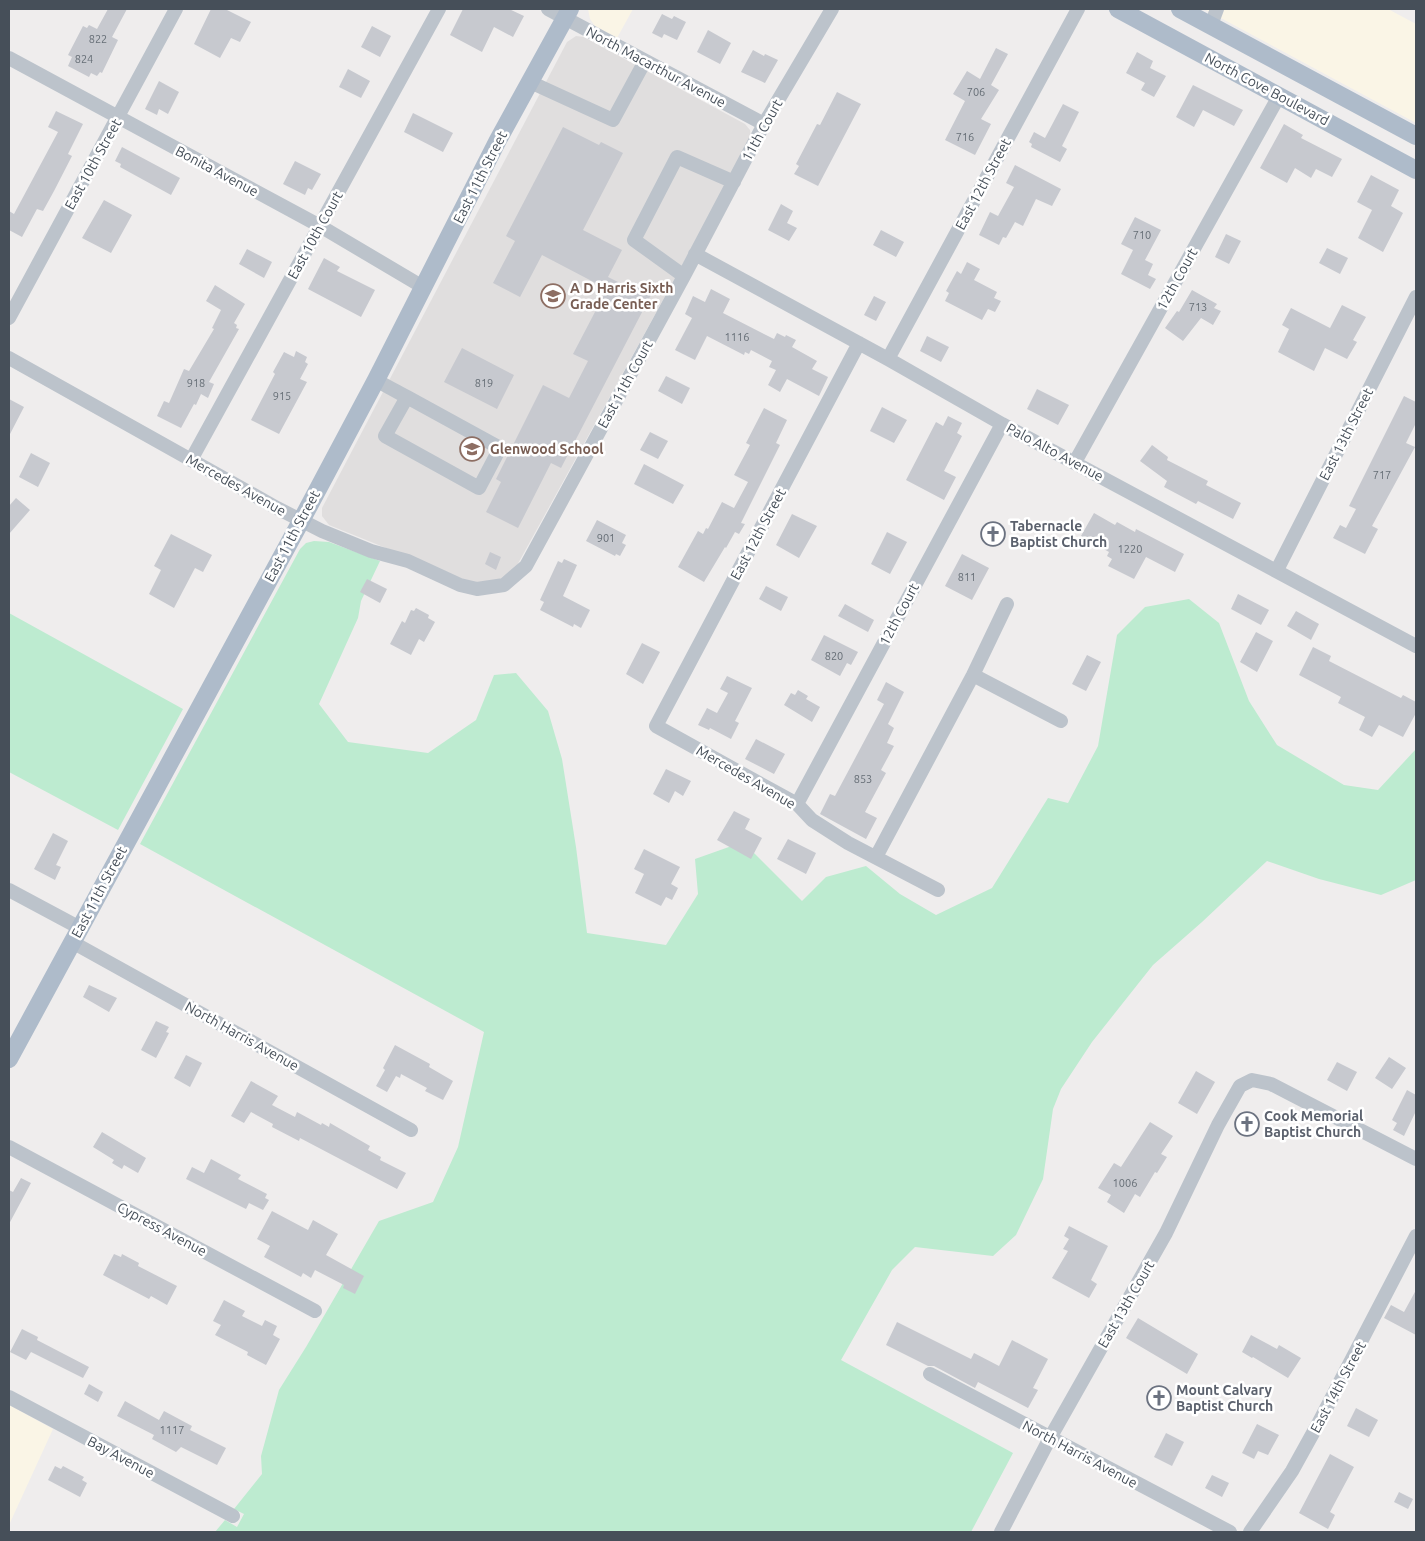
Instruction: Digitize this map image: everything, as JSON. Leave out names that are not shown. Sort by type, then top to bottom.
[{"type":"main road","name":"North Cove Boulevard","points":[[1118,9],[1416,170]]},
{"type":"main road","name":"North Cove Boulevard","points":[[1180,9],[1416,136]]},
{"type":"main road","name":"East 11th Street","points":[[9,1059],[301,521],[567,13]]},
{"type":"street","name":"East 10th Street","points":[[9,318],[176,9]]},
{"type":"street","name":"East 10th Court","points":[[191,460],[439,9]]},
{"type":"street","name":"North Macarthur Avenue","points":[[548,9],[567,13],[645,61],[764,124]]},
{"type":"street","name":"11th Court","points":[[695,254],[764,124],[832,9]]},
{"type":"street","name":"East 12th Street","points":[[888,359],[1078,9]]},
{"type":"street","points":[[1210,25],[1217,9]]},
{"type":"street","name":"Bonita Avenue","points":[[9,58],[320,226],[423,288]]},
{"type":"street","points":[[530,82],[613,120],[645,61]]},
{"type":"street","name":"12th Court","points":[[1074,462],[1278,96]]},
{"type":"street","points":[[684,276],[634,240],[677,157],[734,182]]},
{"type":"street","name":"Palo Alto Avenue","points":[[695,254],[888,359],[1002,424],[1416,646]]},
{"type":"street","name":"East 11th Court","points":[[504,585],[526,566],[695,254]]},
{"type":"street","name":"East 13th Street","points":[[1276,570],[1416,297]]},
{"type":"street","name":"East 12th Street","points":[[656,726],[859,343]]},
{"type":"street","name":"Mercedes Avenue","points":[[9,358],[322,531],[371,551],[408,561],[460,585],[477,589],[504,585]]},
{"type":"street","points":[[376,380],[407,397],[500,448],[479,488],[385,436],[407,397]]},
{"type":"street","name":"12th Court","points":[[796,804],[1002,424]]},
{"type":"street","points":[[876,857],[973,675],[1006,604]]},
{"type":"street","points":[[973,675],[1061,722]]},
{"type":"street","name":"Mercedes Avenue","points":[[656,726],[796,804],[812,820],[848,843],[938,890]]},
{"type":"street","name":"North Harris Avenue","points":[[9,890],[76,935],[411,1130]]},
{"type":"street","name":"East 13th Court","points":[[1000,1532],[1050,1438],[1166,1233],[1218,1125],[1240,1086],[1252,1080],[1271,1084],[1416,1159]]},
{"type":"street","name":"Cypress Avenue","points":[[9,1147],[315,1311]]},
{"type":"street","name":"East 14th Street","points":[[1250,1532],[1292,1471],[1416,1236]]},
{"type":"street","name":"North Harris Avenue","points":[[930,1374],[1230,1532]]},
{"type":"street","name":"Bay Avenue","points":[[9,1397],[233,1516]]},
{"type":"shaded area","points":[[588,9],[633,9],[617,38],[595,26],[590,19]]},
{"type":"shaded area","points":[[1204,9],[1388,9],[1416,24],[1416,123]]},
{"type":"shaded area","points":[[576,36],[584,37],[745,124],[750,130],[751,140],[515,569],[500,582],[470,582],[329,525],[322,516],[322,508],[567,42]]},
{"type":"shaded area","points":[[9,1405],[53,1429],[9,1525]]},
{"type":"green space","points":[[314,541],[329,542],[380,561],[361,601],[358,618],[319,704],[348,742],[428,753],[476,720],[494,675],[516,673],[548,711],[562,759],[587,933],[666,945],[698,894],[695,859],[743,842],[802,901],[826,877],[866,866],[900,894],[936,915],[992,888],[1048,798],[1068,803],[1098,746],[1117,635],[1145,607],[1189,599],[1219,623],[1249,701],[1277,745],[1344,785],[1378,790],[1416,749],[1416,880],[1381,895],[1319,879],[1267,861],[1153,965],[1092,1042],[1061,1089],[1053,1109],[1043,1179],[1016,1235],[993,1256],[915,1247],[892,1270],[841,1360],[1013,1453],[971,1532],[215,1532],[225,1520],[237,1527],[244,1514],[234,1509],[262,1474],[261,1456],[279,1390],[379,1221],[433,1202],[458,1147],[484,1032],[140,844],[300,549],[306,543]]},
{"type":"green space","points":[[9,613],[183,709],[118,830],[9,772]]},
{"type":"building","points":[[108,9],[127,9],[112,37],[118,40],[102,73],[100,72],[97,76],[91,73],[89,77],[68,66],[72,57],[68,55],[83,26],[87,28],[89,25],[97,29]]},
{"type":"building","points":[[211,9],[225,9],[251,22],[240,42],[231,38],[220,58],[194,44]]},
{"type":"building","points":[[463,9],[509,9],[524,16],[513,37],[494,27],[482,52],[450,35]]},
{"type":"building","points":[[662,14],[672,19],[674,16],[686,22],[677,40],[664,34],[662,38],[652,33]]},
{"type":"building","points":[[372,26],[391,36],[380,57],[361,47]]},
{"type":"building","points":[[708,30],[731,43],[720,64],[697,52]]},
{"type":"building","points":[[996,48],[1008,54],[991,85],[999,90],[981,119],[991,124],[975,155],[945,140],[965,101],[953,94],[967,71],[980,79]]},
{"type":"building","points":[[753,50],[778,60],[765,83],[741,72]]},
{"type":"building","points":[[1137,52],[1153,61],[1150,68],[1166,76],[1154,97],[1141,90],[1145,83],[1126,73]]},
{"type":"building","points":[[348,69],[370,81],[361,98],[339,87]]},
{"type":"building","points":[[159,81],[179,92],[168,114],[159,109],[157,115],[145,109]]},
{"type":"building","points":[[1193,85],[1243,110],[1234,126],[1203,110],[1194,127],[1176,117]]},
{"type":"building","points":[[837,92],[861,104],[818,186],[794,174],[799,166],[796,164],[817,124],[820,125]]},
{"type":"building","points":[[1063,104],[1079,112],[1062,146],[1067,149],[1060,162],[1031,147],[1032,144],[1029,142],[1034,132],[1045,138]]},
{"type":"building","points":[[56,111],[83,124],[68,154],[72,156],[54,191],[43,211],[37,209],[22,237],[9,230],[9,211],[14,214],[58,132],[48,127]]},
{"type":"building","points":[[413,113],[453,133],[443,152],[404,132]]},
{"type":"building","points":[[1284,124],[1303,135],[1301,138],[1342,159],[1332,177],[1316,169],[1311,178],[1295,168],[1287,183],[1260,168]]},
{"type":"building","points":[[563,127],[599,145],[601,142],[623,153],[583,230],[622,250],[608,277],[632,289],[634,284],[652,293],[561,468],[551,463],[518,528],[486,512],[501,482],[496,479],[543,385],[569,398],[588,361],[573,354],[607,289],[542,255],[520,297],[493,283],[515,241],[506,236]]},
{"type":"building","points":[[122,147],[180,178],[171,195],[120,167],[121,164],[115,161]]},
{"type":"building","points":[[295,161],[321,174],[312,190],[308,188],[305,195],[283,184]]},
{"type":"building","points":[[1015,165],[1061,189],[1052,206],[1036,199],[1023,226],[1015,222],[1006,238],[1003,237],[999,245],[979,235],[990,212],[998,216],[1014,187],[1006,183]]},
{"type":"building","points":[[1371,175],[1399,190],[1391,206],[1403,213],[1383,252],[1358,238],[1372,210],[1357,202]]},
{"type":"building","points":[[104,200],[132,215],[111,253],[82,238]]},
{"type":"building","points":[[781,204],[793,211],[787,223],[797,228],[789,241],[768,230]]},
{"type":"building","points":[[1135,217],[1161,230],[1145,260],[1153,264],[1148,275],[1156,279],[1150,289],[1121,274],[1133,250],[1121,244]]},
{"type":"building","points":[[881,230],[904,242],[896,257],[873,245]]},
{"type":"building","points":[[1226,234],[1241,241],[1229,264],[1215,257]]},
{"type":"building","points":[[1327,248],[1348,258],[1340,274],[1319,263]]},
{"type":"building","points":[[247,249],[272,262],[264,278],[239,264]]},
{"type":"building","points":[[324,258],[340,267],[337,271],[375,290],[361,317],[308,289]]},
{"type":"building","points":[[967,262],[980,269],[974,280],[997,292],[994,298],[1001,301],[995,312],[988,309],[982,320],[945,301],[949,293],[946,291],[957,271],[961,274]]},
{"type":"building","points":[[215,285],[245,304],[234,323],[237,325],[236,328],[239,329],[209,382],[214,384],[208,398],[201,394],[181,428],[157,416],[164,401],[169,403],[184,369],[189,371],[214,329],[212,328],[221,310],[206,301]]},
{"type":"building","points":[[711,289],[730,299],[723,313],[774,339],[777,333],[796,340],[792,347],[817,361],[812,369],[828,377],[819,396],[787,379],[780,392],[768,385],[776,370],[769,367],[772,361],[751,350],[749,354],[745,352],[744,355],[707,336],[695,360],[675,350],[692,318],[685,314],[693,296],[705,302]]},
{"type":"building","points":[[1192,290],[1217,304],[1214,308],[1221,311],[1213,325],[1201,318],[1183,341],[1165,328],[1177,311],[1179,312]]},
{"type":"building","points":[[874,296],[886,302],[876,321],[864,315]]},
{"type":"building","points":[[1342,305],[1366,317],[1353,340],[1357,342],[1347,359],[1325,348],[1314,371],[1278,352],[1289,329],[1282,325],[1291,308],[1330,328]]},
{"type":"building","points":[[927,336],[949,347],[941,362],[920,351]]},
{"type":"building","points":[[462,348],[514,375],[497,409],[444,382]]},
{"type":"building","points":[[296,351],[307,357],[305,362],[308,364],[300,379],[307,382],[279,434],[251,420],[275,374],[273,372],[284,352],[294,357]]},
{"type":"building","points":[[666,376],[690,388],[682,404],[658,391]]},
{"type":"building","points":[[1037,389],[1069,405],[1058,425],[1027,409]]},
{"type":"building","points":[[1404,396],[1416,402],[1416,423],[1406,443],[1415,447],[1372,526],[1378,529],[1365,554],[1333,538],[1340,525],[1346,528],[1356,509],[1349,506]]},
{"type":"building","points":[[9,399],[24,407],[9,436]]},
{"type":"building","points":[[882,407],[907,420],[894,443],[870,431]]},
{"type":"building","points":[[764,408],[787,420],[776,443],[780,445],[741,523],[745,524],[739,534],[735,532],[704,582],[678,567],[698,531],[703,534],[706,528],[708,529],[722,502],[734,508],[748,482],[734,475],[750,445],[746,443]]},
{"type":"building","points":[[948,416],[962,423],[957,433],[962,436],[944,471],[956,477],[944,500],[906,480],[936,422],[943,426]]},
{"type":"building","points":[[650,432],[668,441],[658,459],[640,450]]},
{"type":"building","points":[[1152,445],[1168,457],[1167,460],[1208,481],[1206,485],[1241,503],[1233,519],[1198,501],[1196,504],[1164,487],[1167,481],[1140,461]]},
{"type":"building","points":[[31,453],[50,463],[38,487],[19,477]]},
{"type":"building","points":[[644,464],[684,485],[673,504],[634,484]]},
{"type":"building","points":[[16,498],[30,510],[9,534],[9,506]]},
{"type":"building","points":[[1094,513],[1115,525],[1117,522],[1135,532],[1136,529],[1184,554],[1175,572],[1146,557],[1134,579],[1108,566],[1112,559],[1107,556],[1109,552],[1081,536]]},
{"type":"building","points":[[792,514],[817,526],[799,558],[776,545]]},
{"type":"building","points":[[597,520],[626,535],[622,543],[626,545],[620,556],[616,554],[615,556],[586,541]]},
{"type":"building","points":[[887,532],[907,542],[890,574],[871,564]]},
{"type":"building","points":[[171,534],[212,555],[203,572],[195,568],[174,608],[149,594],[161,570],[154,566]]},
{"type":"building","points":[[490,552],[501,557],[496,570],[485,564]]},
{"type":"building","points":[[962,554],[989,568],[972,600],[945,586]]},
{"type":"building","points":[[564,559],[577,565],[563,596],[590,610],[581,628],[574,624],[573,627],[540,610],[544,602],[540,600],[558,561],[562,563]]},
{"type":"building","points":[[367,579],[387,589],[380,603],[360,592]]},
{"type":"building","points":[[766,586],[788,597],[781,611],[759,599]]},
{"type":"building","points":[[1238,594],[1269,610],[1261,625],[1231,609]]},
{"type":"building","points":[[845,604],[874,620],[868,632],[838,616]]},
{"type":"building","points":[[416,608],[429,615],[428,618],[435,622],[424,642],[419,639],[411,655],[390,644],[402,621],[405,623],[411,610],[414,611]]},
{"type":"building","points":[[1296,611],[1319,624],[1311,640],[1287,626]]},
{"type":"building","points":[[1256,632],[1273,641],[1257,672],[1240,662]]},
{"type":"building","points":[[824,635],[858,652],[851,665],[847,663],[840,676],[811,660]]},
{"type":"building","points":[[642,643],[660,652],[643,684],[626,674]]},
{"type":"building","points":[[1313,647],[1331,656],[1329,661],[1401,698],[1403,695],[1416,702],[1416,713],[1403,737],[1379,725],[1372,737],[1359,730],[1365,717],[1338,703],[1341,697],[1299,675]]},
{"type":"building","points":[[1087,655],[1101,662],[1086,691],[1072,684]]},
{"type":"building","points":[[727,676],[752,688],[735,721],[739,723],[731,739],[710,728],[709,730],[698,725],[707,708],[717,713],[728,693],[720,689]]},
{"type":"building","points":[[886,682],[904,692],[888,724],[894,728],[887,743],[894,746],[881,770],[886,773],[865,812],[877,818],[866,839],[820,814],[830,794],[835,796],[884,704],[877,700]]},
{"type":"building","points":[[798,690],[808,696],[806,699],[820,707],[812,722],[784,705],[791,693],[795,695]]},
{"type":"building","points":[[756,739],[785,754],[774,774],[745,759]]},
{"type":"building","points":[[666,769],[691,781],[683,796],[675,791],[669,803],[653,794]]},
{"type":"building","points":[[734,811],[750,819],[745,829],[762,838],[751,859],[717,840]]},
{"type":"building","points":[[53,833],[68,841],[56,865],[61,867],[55,880],[34,869]]},
{"type":"building","points":[[788,839],[816,853],[806,874],[777,859]]},
{"type":"building","points":[[644,849],[680,867],[671,884],[678,888],[672,900],[666,897],[661,906],[635,893],[644,874],[634,869]]},
{"type":"building","points":[[89,985],[117,998],[109,1012],[83,997]]},
{"type":"building","points":[[156,1021],[169,1027],[166,1032],[169,1033],[156,1058],[141,1050]]},
{"type":"building","points":[[395,1045],[430,1064],[429,1067],[453,1081],[443,1100],[425,1091],[427,1088],[401,1074],[400,1078],[396,1076],[387,1092],[376,1086]]},
{"type":"building","points":[[186,1055],[202,1063],[190,1087],[174,1078]]},
{"type":"building","points":[[1389,1057],[1406,1068],[1392,1089],[1375,1078]]},
{"type":"building","points":[[1337,1062],[1357,1072],[1347,1091],[1327,1080]]},
{"type":"building","points":[[1196,1071],[1215,1082],[1197,1114],[1178,1103]]},
{"type":"building","points":[[251,1081],[278,1096],[272,1105],[295,1117],[297,1112],[321,1125],[322,1123],[329,1127],[330,1123],[370,1146],[368,1150],[381,1157],[380,1160],[406,1173],[397,1189],[300,1138],[299,1141],[272,1127],[273,1124],[251,1112],[244,1123],[231,1116]]},
{"type":"building","points":[[1407,1090],[1416,1095],[1416,1111],[1404,1136],[1393,1130],[1397,1123],[1392,1120]]},
{"type":"building","points":[[1150,1122],[1173,1136],[1161,1154],[1167,1157],[1157,1173],[1155,1172],[1140,1197],[1135,1194],[1124,1213],[1107,1202],[1111,1195],[1098,1188],[1114,1163],[1121,1167]]},
{"type":"building","points":[[102,1132],[146,1158],[138,1173],[124,1165],[122,1169],[112,1163],[114,1160],[93,1147]]},
{"type":"building","points":[[211,1159],[241,1175],[238,1179],[267,1194],[265,1198],[269,1200],[263,1210],[249,1203],[246,1209],[186,1179],[192,1167],[204,1173]]},
{"type":"building","points":[[21,1178],[31,1183],[9,1224],[9,1190],[13,1192]]},
{"type":"building","points":[[272,1211],[308,1230],[313,1220],[338,1234],[326,1255],[364,1276],[355,1294],[343,1288],[344,1285],[315,1270],[311,1278],[303,1273],[301,1277],[264,1257],[270,1246],[257,1239]]},
{"type":"building","points":[[1069,1226],[1108,1246],[1091,1280],[1097,1284],[1089,1298],[1052,1278],[1068,1251],[1063,1249],[1069,1239],[1064,1236]]},
{"type":"building","points":[[114,1254],[121,1257],[122,1254],[139,1263],[138,1266],[177,1286],[167,1305],[151,1296],[149,1299],[103,1275]]},
{"type":"building","points":[[1416,1290],[1416,1335],[1384,1318],[1391,1305],[1404,1312]]},
{"type":"building","points":[[224,1300],[245,1311],[242,1316],[262,1326],[265,1320],[277,1326],[273,1335],[280,1339],[266,1365],[247,1355],[248,1352],[215,1335],[221,1325],[213,1321]]},
{"type":"building","points":[[1138,1318],[1198,1354],[1187,1374],[1126,1338]]},
{"type":"building","points":[[897,1322],[971,1359],[974,1353],[999,1366],[1012,1340],[1048,1359],[1033,1388],[1038,1390],[1028,1408],[978,1382],[975,1388],[934,1366],[928,1366],[886,1345]]},
{"type":"building","points":[[22,1329],[38,1337],[37,1340],[89,1367],[83,1378],[31,1352],[26,1360],[10,1352]]},
{"type":"building","points":[[1251,1335],[1277,1349],[1279,1345],[1301,1358],[1288,1378],[1242,1352]]},
{"type":"building","points":[[89,1384],[103,1392],[98,1402],[84,1394]]},
{"type":"building","points":[[125,1401],[159,1420],[164,1411],[192,1426],[190,1430],[226,1448],[217,1465],[181,1447],[176,1452],[152,1439],[154,1435],[117,1416]]},
{"type":"building","points":[[1356,1408],[1378,1420],[1369,1437],[1347,1426]]},
{"type":"building","points":[[1257,1424],[1279,1435],[1268,1455],[1258,1451],[1254,1459],[1242,1453]]},
{"type":"building","points":[[1166,1433],[1184,1442],[1172,1466],[1154,1457]]},
{"type":"building","points":[[1330,1454],[1354,1467],[1330,1512],[1335,1515],[1328,1529],[1299,1513]]},
{"type":"building","points":[[55,1466],[61,1469],[63,1466],[84,1477],[82,1480],[87,1483],[80,1497],[48,1480]]},
{"type":"building","points":[[1212,1475],[1229,1483],[1222,1497],[1205,1488]]},
{"type":"building","points":[[1399,1492],[1413,1499],[1408,1509],[1394,1502]]},
{"type":"place","name":"A D Harris Sixth Grade Center","points":[[553,296]]},
{"type":"place","name":"Glenwood School","points":[[472,449]]},
{"type":"place","name":"Tabernacle Baptist Church","points":[[993,534]]},
{"type":"place","name":"Cook Memorial Baptist Church","points":[[1247,1124]]},
{"type":"place","name":"Mount Calvary Baptist Church","points":[[1159,1398]]}]
